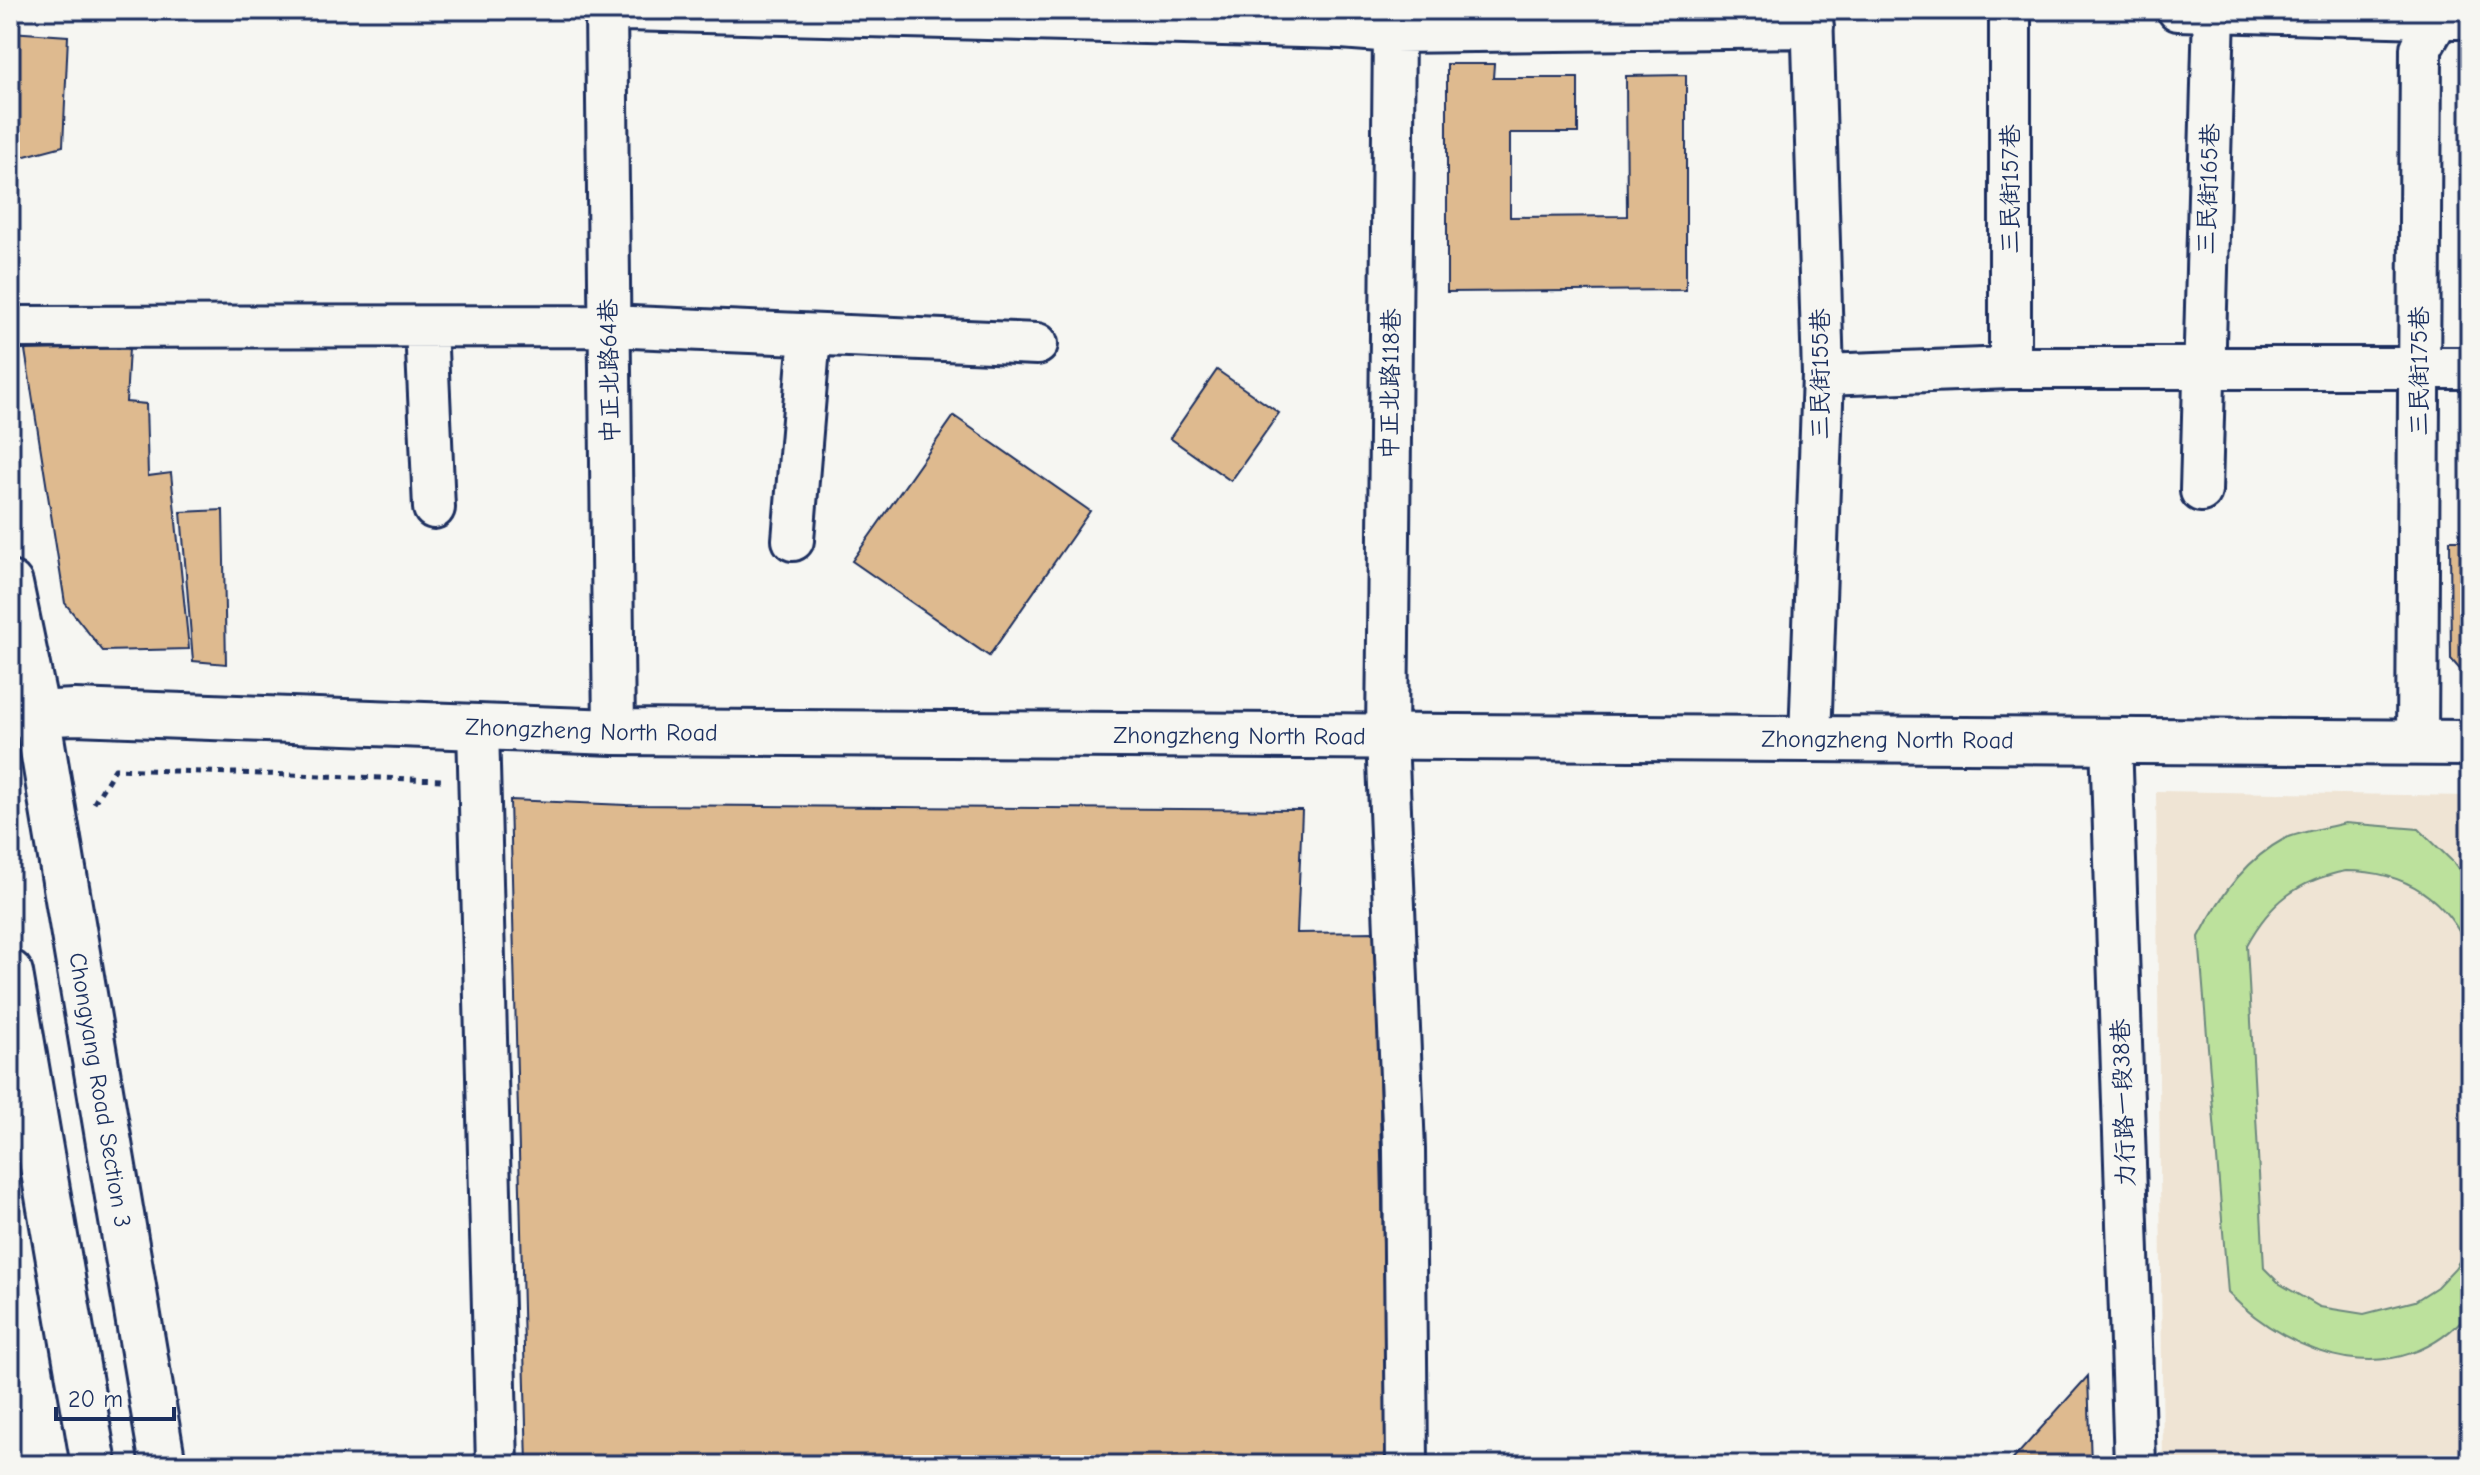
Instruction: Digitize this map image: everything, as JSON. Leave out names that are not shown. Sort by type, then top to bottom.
[{"type":"main road","name":"Chongyang Road Section 3","points":[[10,584],[24,714],[163,1465]]},
{"type":"main road","name":"Zhongzheng North Road","points":[[24,714],[75,712],[614,732],[2470,743]]},
{"type":"main road","points":[[10,973],[94,1465]]},
{"type":"street","name":"中正北路64巷","points":[[606,10],[614,732]]},
{"type":"street","points":[[626,10],[1218,17],[1394,32],[1812,18]]},
{"type":"street","name":"三民街157巷","points":[[2010,10],[2010,368]]},
{"type":"street","points":[[2178,10],[2452,16]]},
{"type":"street","name":"三民街165巷","points":[[2201,491],[2214,11]]},
{"type":"street","name":"三民街175巷","points":[[2417,743],[2421,48],[2452,16]]},
{"type":"street","name":"三民街155巷","points":[[1810,739],[1823,375],[1812,18]]},
{"type":"street","name":"中正北路118巷","points":[[1394,32],[1387,737],[1404,1150],[1407,1465]]},
{"type":"street","points":[[10,327],[608,326],[1037,344]]},
{"type":"street","points":[[426,327],[434,508]]},
{"type":"street","points":[[793,540],[810,335]]},
{"type":"street","points":[[1823,375],[2010,368],[2470,368]]},
{"type":"street","points":[[478,727],[482,781],[497,1465]]},
{"type":"street","name":"力行路一段38巷","points":[[2111,740],[2135,1465]]},
{"type":"path","points":[[90,810],[115,769],[482,781]]},
{"type":"shaded area","points":[[2156,791],[2470,796],[2470,1465],[2163,1465]]},
{"type":"green space","points":[[2345,823],[2419,829],[2454,863],[2470,885],[2470,953],[2470,1311],[2442,1337],[2412,1353],[2380,1360],[2348,1358],[2315,1350],[2254,1316],[2228,1293],[2199,937],[2224,895],[2257,858],[2284,839]],"holes":[[[2346,871],[2368,872],[2406,882],[2422,891],[2449,917],[2470,953],[2469,1246],[2455,1268],[2437,1287],[2415,1301],[2364,1314],[2320,1307],[2280,1284],[2264,1268],[2247,945],[2276,905],[2314,880]]]},
{"type":"building","points":[[10,32],[68,36],[63,146],[10,160]]},
{"type":"building","points":[[1447,64],[1494,64],[1493,78],[1578,78],[1578,133],[1510,133],[1510,217],[1627,216],[1626,76],[1686,75],[1686,290],[1447,292]]},
{"type":"building","points":[[129,348],[126,402],[146,404],[148,476],[171,473],[189,649],[103,651],[65,603],[25,350]]},
{"type":"building","points":[[1217,370],[1279,413],[1231,481],[1170,438]]},
{"type":"building","points":[[954,416],[1090,511],[989,656],[852,561]]},
{"type":"building","points":[[223,510],[226,664],[193,661],[181,512]]},
{"type":"building","points":[[2450,540],[2470,540],[2470,681],[2451,659]]},
{"type":"building","points":[[510,800],[626,805],[1302,810],[1297,933],[1376,932],[1388,1465],[527,1465]]},
{"type":"building","points":[[2088,1376],[2091,1465],[2008,1465]]}]
